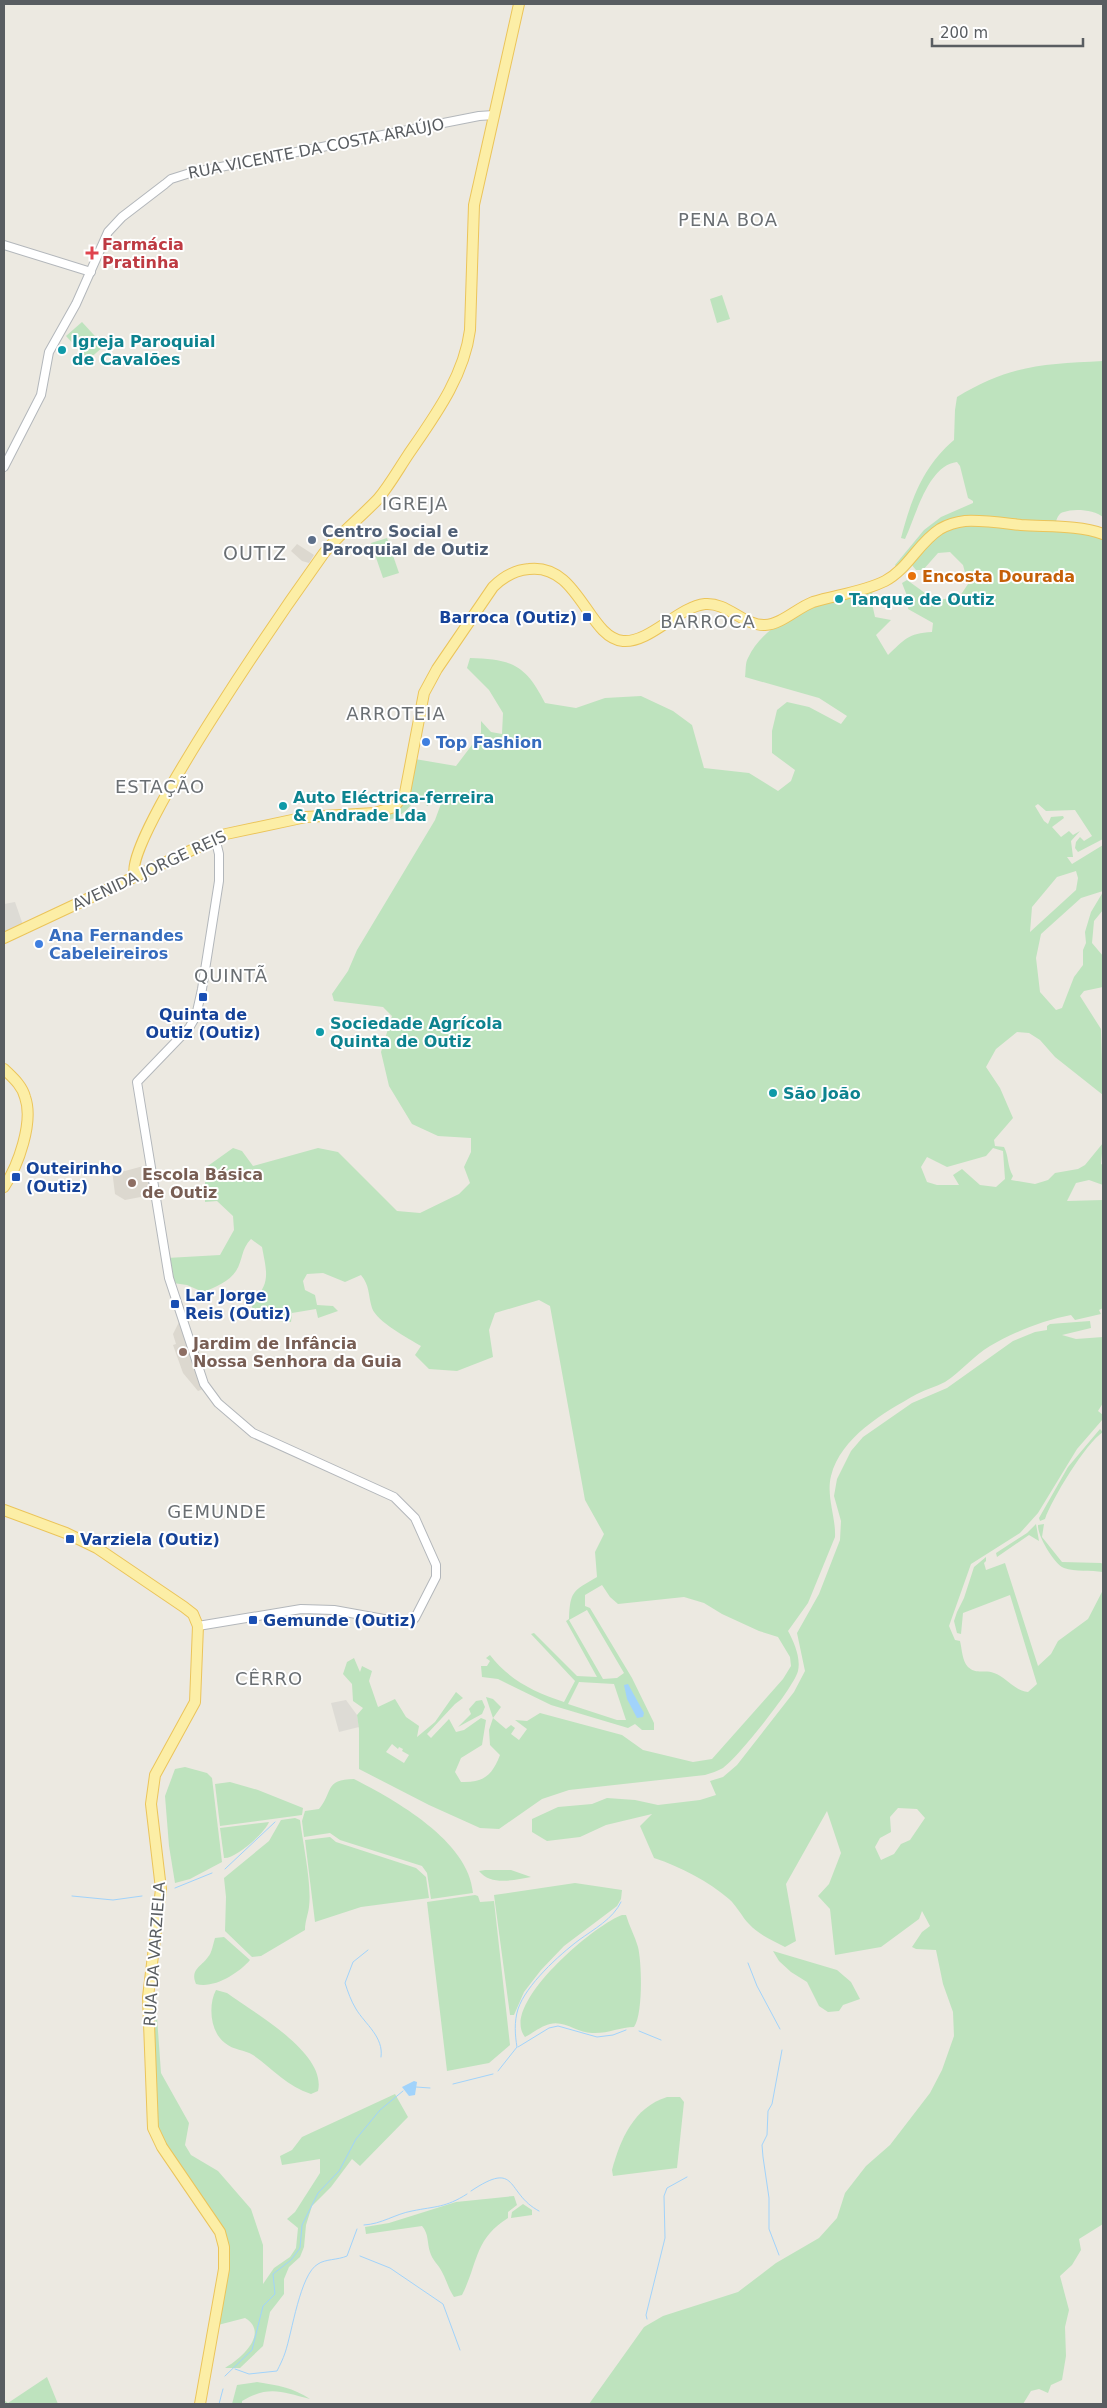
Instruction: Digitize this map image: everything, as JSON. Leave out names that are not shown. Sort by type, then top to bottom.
[{"type":"main road","points":[[136,875],[134,862],[157,814],[192,750],[305,578],[331,544],[386,488],[448,394],[469,340],[474,205],[519,4]]},
{"type":"main road","name":"AVENIDA JORGE REIS","points":[[4,938],[214,838],[296,818],[380,812],[396,805],[405,793],[421,704],[431,680],[493,587],[517,571],[539,569],[558,575],[606,630],[616,639],[626,641],[641,636],[705,604],[718,607],[753,623],[770,624],[812,603],[884,581],[906,564],[929,538],[950,524],[969,521],[1031,525],[1086,530],[1103,534]]},
{"type":"main road","points":[[4,1069],[20,1086],[25,1096],[27,1115],[18,1164],[4,1187]]},
{"type":"main road","points":[[4,1510],[66,1533],[96,1548],[184,1607],[193,1614],[198,1626]]},
{"type":"main road","name":"RUA DA VARZIELA","points":[[198,1626],[195,1702],[155,1775],[152,1788],[151,1804],[161,1889],[150,1976],[149,2045],[152,2120],[155,2135],[220,2232],[223,2240],[224,2269],[200,2404]]},
{"type":"street","name":"RUA VICENTE DA COSTA ARAÚJO","points":[[4,467],[41,395],[49,352],[76,304],[108,232],[122,217],[172,179],[479,116],[494,115]]},
{"type":"street","points":[[4,245],[90,272]]},
{"type":"street","points":[[198,1626],[301,1609],[334,1610],[400,1622],[411,1622],[436,1577],[436,1565],[415,1518],[394,1498],[252,1433],[212,1398],[204,1384],[169,1278],[137,1082],[189,1028],[196,1016],[202,990],[219,881],[219,854],[214,838]]},
{"type":"shaded area","points":[[297,544],[314,555],[309,563],[302,561],[291,551]]},
{"type":"shaded area","points":[[15,902],[23,925],[4,933],[4,904]]},
{"type":"shaded area","name":"Escola Básica de Outiz","points":[[147,1165],[151,1195],[125,1200],[115,1194],[112,1170],[125,1171]]},
{"type":"shaded area","name":"Jardim de Infância Nossa Senhora da Guia","points":[[180,1320],[203,1389],[198,1391],[183,1373],[173,1345],[176,1344],[173,1334]]},
{"type":"shaded area","points":[[346,1700],[357,1715],[359,1727],[339,1732],[331,1703]]},
{"type":"green space","points":[[722,295],[730,319],[717,323],[710,299]]},
{"type":"green space","points":[[82,322],[104,346],[88,360],[66,336]]},
{"type":"green space","points":[[1103,361],[1103,517],[1090,511],[1079,510],[1060,514],[1055,524],[952,519],[897,568],[895,565],[924,530],[941,517],[973,503],[968,498],[960,466],[957,462],[947,465],[938,472],[924,493],[905,539],[901,538],[909,510],[926,472],[943,450],[954,440],[957,397],[994,378],[1027,368],[1062,363]]},
{"type":"green space","points":[[962,525],[1086,532],[1103,538],[1103,839],[1078,852],[1075,848],[1076,842],[1080,837],[1084,841],[1092,836],[1075,810],[1046,811],[1038,804],[1035,806],[1048,824],[1051,817],[1063,816],[1064,818],[1052,827],[1061,837],[1069,831],[1073,835],[1080,831],[1071,841],[1073,857],[1067,857],[1072,864],[1103,845],[1103,891],[1081,898],[1041,934],[1036,958],[1040,992],[1056,1010],[1062,1008],[1074,977],[1083,965],[1083,950],[1086,943],[1085,932],[1091,912],[1103,892],[1103,910],[1094,921],[1092,943],[1103,956],[1103,987],[1084,991],[1080,996],[1101,1029],[1103,1095],[1055,1057],[1040,1040],[1029,1033],[1017,1032],[996,1049],[986,1067],[1000,1088],[1013,1118],[994,1140],[995,1146],[1004,1147],[1006,1150],[1013,1176],[1011,1180],[1035,1184],[1048,1180],[1055,1173],[1078,1169],[1085,1165],[1103,1143],[1101,1164],[1103,1165],[1103,1185],[1089,1180],[1076,1183],[1067,1201],[1103,1200],[1103,1308],[1099,1310],[1101,1314],[1075,1320],[1071,1315],[1061,1317],[1029,1327],[999,1341],[984,1350],[945,1382],[917,1394],[877,1418],[844,1449],[836,1462],[830,1484],[835,1537],[808,1603],[788,1631],[798,1656],[798,1671],[786,1692],[764,1722],[723,1768],[705,1775],[569,1790],[542,1799],[499,1829],[480,1828],[429,1805],[359,1769],[357,1715],[363,1708],[353,1701],[352,1684],[343,1674],[347,1662],[354,1658],[360,1672],[362,1666],[372,1671],[369,1681],[378,1707],[395,1699],[406,1717],[419,1726],[417,1737],[435,1722],[456,1692],[463,1698],[427,1734],[431,1738],[449,1719],[456,1732],[464,1730],[481,1718],[486,1720],[482,1745],[461,1758],[455,1772],[461,1782],[475,1781],[486,1777],[494,1768],[500,1755],[490,1745],[489,1730],[493,1718],[506,1729],[511,1725],[515,1728],[511,1734],[519,1740],[527,1729],[515,1720],[527,1721],[540,1713],[622,1735],[643,1750],[693,1762],[712,1759],[783,1679],[791,1666],[790,1657],[778,1637],[759,1631],[722,1614],[704,1603],[684,1597],[618,1604],[610,1597],[602,1585],[585,1595],[585,1606],[590,1608],[632,1678],[654,1723],[654,1730],[642,1730],[635,1724],[628,1728],[551,1705],[498,1679],[482,1677],[481,1666],[487,1666],[490,1661],[486,1658],[490,1655],[497,1664],[523,1684],[542,1694],[564,1702],[575,1681],[531,1634],[534,1633],[577,1676],[597,1677],[566,1621],[569,1619],[570,1603],[574,1593],[597,1577],[595,1552],[604,1534],[585,1500],[550,1306],[539,1300],[495,1313],[489,1330],[493,1357],[457,1371],[429,1369],[415,1355],[421,1346],[380,1319],[372,1308],[367,1287],[361,1275],[345,1282],[323,1273],[307,1274],[303,1281],[305,1290],[315,1295],[317,1305],[333,1306],[338,1311],[318,1318],[316,1309],[292,1313],[291,1322],[253,1319],[254,1312],[251,1304],[265,1284],[266,1271],[262,1247],[251,1239],[245,1247],[236,1271],[221,1284],[203,1292],[187,1285],[173,1283],[167,1258],[220,1255],[234,1230],[233,1216],[217,1201],[205,1202],[205,1168],[233,1148],[242,1151],[253,1166],[318,1148],[338,1152],[397,1211],[420,1213],[459,1194],[470,1183],[464,1167],[471,1152],[471,1138],[438,1136],[412,1124],[389,1086],[381,1052],[392,1016],[383,1007],[334,1001],[332,994],[348,971],[357,950],[435,820],[442,801],[437,799],[427,806],[424,801],[415,800],[403,813],[382,822],[356,820],[358,817],[387,815],[396,811],[402,805],[409,786],[415,759],[456,766],[481,733],[481,721],[491,732],[502,734],[503,713],[489,690],[467,668],[470,658],[497,660],[516,667],[531,680],[545,703],[576,708],[605,698],[641,696],[673,711],[692,725],[704,768],[749,773],[778,791],[791,781],[795,770],[772,753],[772,731],[777,710],[787,702],[809,707],[841,724],[847,716],[819,698],[745,677],[748,658],[770,630],[785,620],[820,605],[873,590],[871,599],[875,617],[891,620],[876,635],[888,655],[907,638],[917,634],[932,632],[933,623],[908,609],[909,601],[902,583],[907,580],[925,593],[929,602],[960,596],[968,584],[963,565],[950,552],[938,553],[923,570],[916,570],[911,564],[942,531]],"holes":[[[1076,871],[1078,878],[1076,890],[1030,932],[1032,907],[1057,877]],[[993,1148],[1003,1151],[1005,1179],[996,1187],[980,1185],[962,1169],[953,1175],[959,1185],[937,1185],[927,1182],[921,1167],[927,1157],[947,1167],[986,1156]],[[587,1610],[624,1673],[617,1678],[603,1679],[569,1620]],[[579,1682],[614,1684],[626,1720],[617,1720],[568,1704]],[[392,1744],[398,1749],[399,1747],[403,1749],[402,1751],[409,1755],[404,1763],[386,1752]]]},
{"type":"green space","points":[[387,538],[399,573],[383,578],[371,543]]},
{"type":"green space","points":[[1090,1321],[1091,1328],[1062,1335],[1076,1339],[1103,1337],[1103,1403],[1098,1411],[1103,1415],[1103,1419],[1077,1449],[1038,1513],[1020,1533],[971,1564],[949,1626],[955,1640],[960,1641],[963,1658],[968,1667],[975,1671],[994,1673],[1019,1689],[1028,1692],[1037,1684],[1010,1595],[963,1613],[961,1634],[957,1633],[954,1621],[974,1567],[986,1557],[984,1563],[986,1570],[1005,1563],[1038,1666],[1051,1654],[1058,1641],[1088,1619],[1103,1590],[1103,2224],[1079,2239],[1081,2250],[1072,2265],[1060,2276],[1069,2310],[1065,2327],[1066,2356],[1062,2380],[1051,2385],[1048,2393],[1039,2389],[1031,2391],[1023,2404],[589,2404],[644,2327],[663,2316],[738,2292],[776,2263],[819,2238],[837,2218],[845,2193],[866,2166],[890,2145],[930,2093],[942,2070],[954,2036],[953,2012],[943,1984],[936,1950],[912,1947],[922,1932],[930,1926],[922,1911],[919,1919],[881,1947],[835,1955],[830,1909],[818,1896],[829,1884],[841,1853],[827,1811],[786,1884],[796,1941],[785,1947],[753,1928],[732,1902],[721,1892],[684,1870],[654,1858],[640,1826],[652,1814],[606,1825],[580,1837],[547,1841],[532,1832],[532,1819],[558,1807],[592,1804],[607,1798],[635,1800],[658,1805],[700,1800],[716,1795],[710,1781],[723,1777],[737,1765],[794,1692],[805,1671],[797,1633],[819,1594],[840,1540],[841,1521],[834,1496],[837,1479],[851,1451],[863,1437],[912,1403],[947,1388],[1013,1341],[1035,1332],[1047,1330],[1047,1326],[1050,1324]],"holes":[[[898,1808],[917,1809],[925,1818],[910,1840],[901,1844],[894,1854],[881,1860],[875,1847],[880,1838],[891,1832],[890,1817]]]},
{"type":"green space","points":[[1100,1429],[1103,1432],[1087,1448],[1062,1486],[1045,1519],[1040,1521],[1039,1518],[1068,1467]]},
{"type":"green space","points":[[1036,1524],[1039,1541],[1029,1535],[997,1557],[996,1553],[1027,1533]]},
{"type":"green space","points":[[1044,1524],[1042,1537],[1062,1562],[1101,1563],[1103,1564],[1103,1572],[1073,1570],[1060,1565],[1051,1555],[1038,1530],[1038,1525]]},
{"type":"green space","points":[[486,1697],[493,1699],[501,1707],[493,1718]]},
{"type":"green space","points":[[482,1700],[485,1707],[482,1714],[458,1727],[471,1714],[469,1709],[476,1701]]},
{"type":"green space","points":[[185,1767],[207,1773],[212,1778],[222,1862],[190,1879],[175,1883],[169,1846],[165,1796],[175,1769]]},
{"type":"green space","points":[[354,1779],[409,1811],[444,1840],[458,1856],[468,1874],[473,1893],[431,1899],[427,1873],[422,1866],[340,1840],[330,1833],[304,1837],[302,1821],[305,1811],[319,1809],[333,1784],[338,1781]]},
{"type":"green space","points":[[230,1782],[258,1790],[303,1808],[302,1815],[220,1826],[215,1784]]},
{"type":"green space","points":[[295,1818],[300,1820],[307,1864],[310,1898],[305,1930],[261,1956],[252,1957],[225,1931],[226,1897],[224,1878],[269,1841],[281,1820]]},
{"type":"green space","points":[[269,1822],[249,1845],[235,1854],[224,1858],[220,1828]]},
{"type":"green space","points":[[330,1837],[336,1842],[416,1868],[426,1877],[429,1898],[361,1907],[315,1922],[305,1840]]},
{"type":"green space","points":[[511,1870],[531,1877],[503,1881],[496,1880],[484,1876],[479,1871]]},
{"type":"green space","points":[[575,1883],[622,1890],[621,1899],[617,1906],[564,1946],[541,1970],[524,1992],[514,2015],[510,2015],[494,1895]]},
{"type":"green space","points":[[478,1896],[480,1902],[494,1901],[510,2045],[489,2063],[447,2071],[427,1902]]},
{"type":"green space","points":[[622,1915],[626,1915],[637,1943],[639,1955],[641,1976],[640,2000],[637,2021],[634,2027],[592,2033],[555,2023],[543,2026],[525,2037],[521,2023],[525,2006],[537,1987],[572,1950],[591,1934]]},
{"type":"green space","points":[[224,1937],[250,1960],[226,1979],[210,1984],[196,1984],[195,1972],[209,1955],[215,1938]]},
{"type":"green space","points":[[773,1951],[837,1970],[851,1982],[860,1999],[843,2005],[839,2011],[828,2012],[819,2006],[807,1982],[791,1972],[779,1961]]},
{"type":"green space","points":[[216,1990],[227,1993],[286,2035],[311,2062],[318,2077],[318,2091],[311,2094],[302,2091],[280,2077],[253,2055],[225,2043],[213,2025],[211,2010]]},
{"type":"green space","points":[[157,2017],[161,2073],[189,2123],[185,2145],[191,2155],[218,2171],[251,2209],[263,2245],[263,2284],[274,2268],[290,2257],[296,2248],[298,2228],[287,2219],[295,2212],[320,2173],[320,2159],[282,2165],[280,2156],[292,2150],[302,2137],[395,2094],[408,2117],[360,2166],[352,2159],[331,2187],[312,2206],[306,2225],[304,2247],[300,2257],[289,2267],[284,2279],[284,2294],[270,2312],[263,2346],[240,2368],[225,2368],[245,2352],[254,2338],[255,2331],[252,2324],[245,2318],[218,2325],[227,2249],[165,2147],[156,2126],[150,2018]]},
{"type":"green space","points":[[667,2097],[680,2097],[684,2102],[677,2168],[613,2176],[612,2170],[619,2147],[630,2126],[646,2108]]},
{"type":"green space","points":[[514,2196],[517,2205],[508,2212],[508,2218],[497,2226],[483,2243],[462,2295],[454,2297],[452,2294],[441,2269],[431,2255],[427,2235],[422,2226],[366,2234],[365,2227],[389,2223],[456,2202]]},
{"type":"green space","points":[[523,2204],[532,2210],[532,2215],[511,2218],[512,2212]]},
{"type":"green space","points":[[47,2377],[58,2404],[4,2404],[4,2400],[8,2403]]},
{"type":"green space","points":[[257,2382],[298,2392],[310,2399],[283,2392],[268,2391],[242,2401],[242,2404],[232,2404],[237,2385]]},
{"type":"water","points":[[628,1684],[644,1713],[643,1717],[637,1718],[627,1699],[624,1685]]},
{"type":"water","points":[[414,2081],[417,2082],[415,2095],[409,2096],[402,2087]]},
{"type":"waterway","points":[[225,1869],[275,1822]]},
{"type":"waterway","points":[[175,1888],[212,1873]]},
{"type":"waterway","points":[[72,1896],[113,1900],[142,1896]]},
{"type":"waterway","points":[[498,2071],[517,2047],[515,2028],[517,2014],[528,1990],[553,1962],[571,1946],[608,1919],[621,1902]]},
{"type":"waterway","points":[[368,1950],[353,1962],[345,1983],[356,2009],[380,2043],[381,2057]]},
{"type":"waterway","points":[[748,1963],[757,1986],[780,2029]]},
{"type":"waterway","points":[[518,2047],[549,2028],[558,2026],[597,2037],[613,2035],[626,2030]]},
{"type":"waterway","points":[[639,2031],[661,2040]]},
{"type":"waterway","points":[[779,2255],[769,2229],[769,2198],[762,2145],[767,2135],[768,2111],[772,2104],[782,2050]]},
{"type":"waterway","points":[[453,2084],[493,2074]]},
{"type":"waterway","points":[[416,2087],[430,2088]]},
{"type":"waterway","points":[[225,2376],[252,2350],[263,2306],[275,2294],[273,2274],[291,2260],[300,2248],[302,2225],[318,2193],[339,2171],[356,2139],[380,2110],[403,2091]]},
{"type":"waterway","points":[[647,2319],[646,2315],[665,2238],[664,2196],[667,2188],[687,2177]]},
{"type":"waterway","points":[[471,2191],[497,2178],[505,2179],[510,2182],[528,2204],[539,2211]]},
{"type":"waterway","points":[[364,2225],[377,2223],[406,2212],[446,2204],[467,2194]]},
{"type":"waterway","points":[[235,2369],[249,2374],[277,2371],[285,2353],[297,2305],[306,2279],[318,2264],[347,2256],[357,2229]]},
{"type":"waterway","points":[[360,2256],[390,2268],[443,2304],[460,2350]]},
{"type":"waterway","points":[[219,2404],[223,2389]]},
{"type":"place","name":"Farmácia Pratinha","points":[[92,253]]},
{"type":"place","name":"Igreja Paroquial de Cavalões","points":[[62,350]]},
{"type":"place","name":"Centro Social e Paroquial de Outiz","points":[[312,540]]},
{"type":"place","name":"Encosta Dourada","points":[[912,576]]},
{"type":"place","name":"Tanque de Outiz","points":[[839,599]]},
{"type":"place","name":"Barroca (Outiz)","points":[[587,617]]},
{"type":"place","name":"Top Fashion","points":[[426,742]]},
{"type":"place","name":"Auto Eléctrica-ferreira & Andrade Lda","points":[[283,806]]},
{"type":"place","name":"Ana Fernandes Cabeleireiros","points":[[39,944]]},
{"type":"place","name":"Quinta de Outiz (Outiz)","points":[[203,997]]},
{"type":"place","name":"Sociedade Agrícola Quinta de Outiz","points":[[320,1032]]},
{"type":"place","name":"São João","points":[[773,1093]]},
{"type":"place","name":"Outeirinho (Outiz)","points":[[16,1177]]},
{"type":"place","name":"Escola Básica de Outiz","points":[[132,1183]]},
{"type":"place","name":"Lar Jorge Reis (Outiz)","points":[[175,1304]]},
{"type":"place","name":"Jardim de Infância Nossa Senhora da Guia","points":[[183,1352]]},
{"type":"place","name":"Varziela (Outiz)","points":[[70,1539]]},
{"type":"place","name":"Gemunde (Outiz)","points":[[253,1620]]},
{"type":"district","name":"PENA BOA","points":[[728,220]]},
{"type":"district","name":"IGREJA","points":[[415,504]]},
{"type":"district","name":"OUTIZ","points":[[255,553]]},
{"type":"district","name":"BARROCA","points":[[708,622]]},
{"type":"district","name":"ARROTEIA","points":[[396,714]]},
{"type":"district","name":"ESTAÇÃO","points":[[160,787]]},
{"type":"district","name":"QUINTÃ","points":[[231,976]]},
{"type":"district","name":"GEMUNDE","points":[[217,1512]]},
{"type":"district","name":"CÊRRO","points":[[269,1679]]}]
